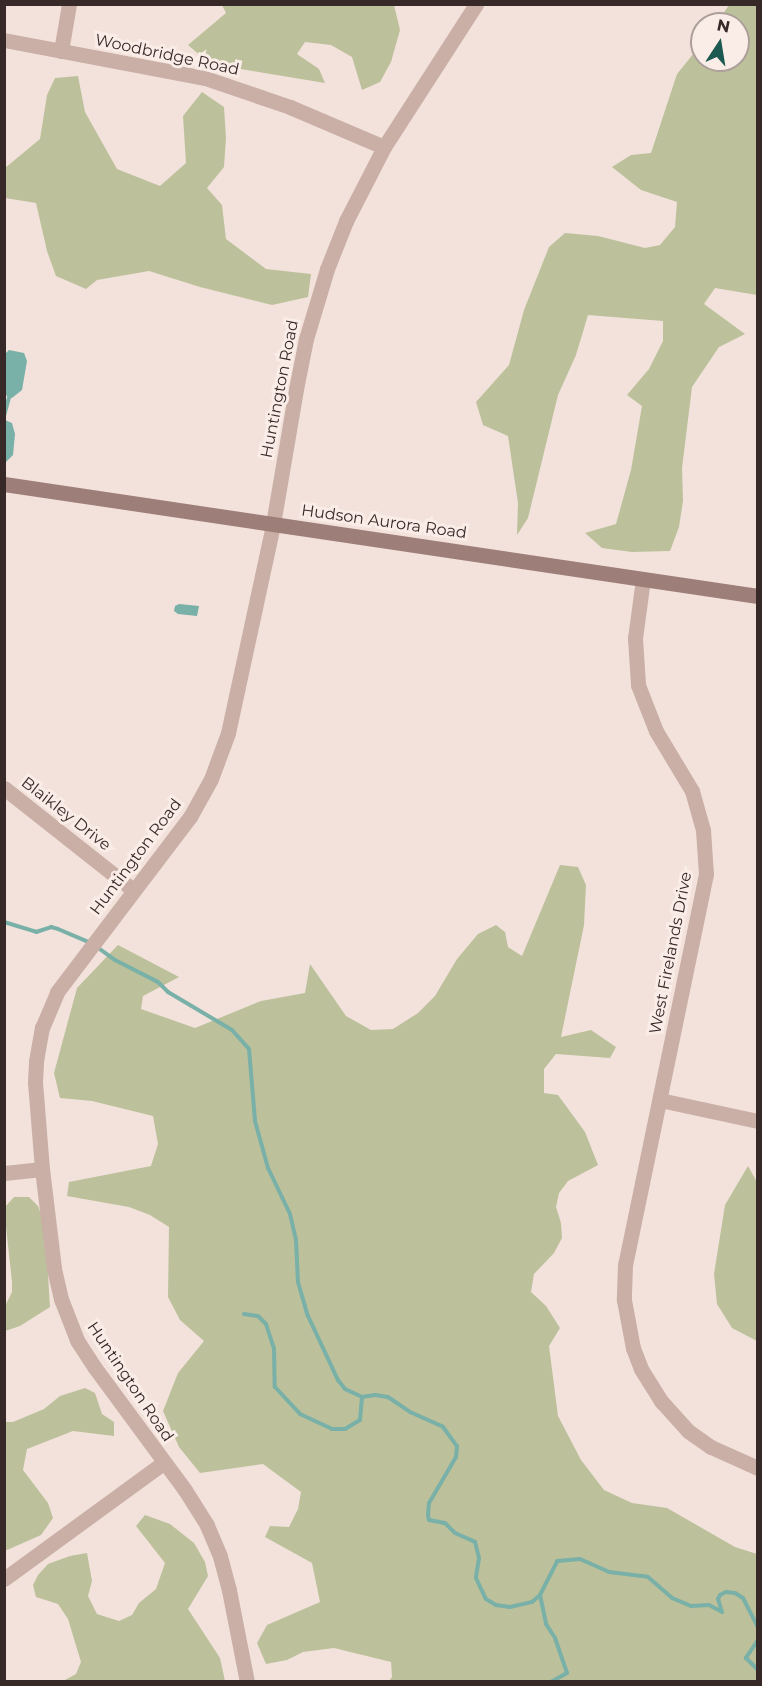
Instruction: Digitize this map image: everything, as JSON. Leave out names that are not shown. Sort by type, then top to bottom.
[{"type":"street","points":[[61,51],[69,4]]},
{"type":"street","name":"Huntington Road","points":[[247,1682],[220,1556],[201,1516],[95,1368],[70,1323],[54,1268],[42,1169],[35,1082],[42,1028],[57,992],[190,818],[211,779],[228,733],[273,524],[296,389],[317,300],[346,221],[384,147],[476,4]]},
{"type":"street","name":"Woodbridge Road","points":[[4,40],[205,78],[282,104],[384,147]]},
{"type":"street","name":"Hudson Aurora Road","points":[[4,484],[758,596]]},
{"type":"street","name":"West Firelands Drive","points":[[643,579],[634,638],[638,685],[656,731],[692,791],[703,831],[706,858],[703,899],[625,1265],[624,1300],[631,1341],[641,1369],[662,1402],[688,1431],[730,1458],[758,1468]]},
{"type":"street","name":"Blaikley Drive","points":[[4,788],[133,890]]},
{"type":"street","points":[[660,1100],[758,1121]]},
{"type":"street","points":[[4,1173],[42,1169]]},
{"type":"street","points":[[4,1579],[163,1463]]},
{"type":"green space","points":[[222,5],[394,5],[400,30],[391,62],[380,82],[362,90],[352,57],[331,45],[305,42],[297,54],[319,69],[325,83],[210,64],[188,45],[226,13]]},
{"type":"green space","points":[[729,5],[757,5],[757,295],[715,288],[704,304],[745,334],[719,347],[692,387],[682,468],[683,501],[679,527],[670,551],[632,552],[602,548],[585,533],[616,524],[631,470],[642,406],[627,395],[649,369],[663,341],[663,321],[588,315],[576,355],[558,395],[528,518],[517,535],[518,503],[508,436],[483,425],[476,402],[509,365],[524,310],[549,247],[565,233],[598,236],[645,248],[660,245],[675,227],[677,202],[641,190],[612,167],[631,155],[651,153],[677,74],[690,58],[690,72],[750,72],[750,12],[724,12]]},
{"type":"green space","points":[[78,76],[85,112],[117,169],[160,186],[186,163],[183,116],[202,92],[224,107],[226,138],[224,167],[207,188],[222,205],[226,239],[266,269],[311,274],[308,297],[272,305],[200,287],[149,271],[97,280],[86,289],[56,276],[47,251],[36,203],[5,198],[5,168],[40,139],[47,95],[55,78]]},
{"type":"green space","points":[[560,865],[578,867],[586,885],[584,925],[561,1037],[591,1030],[616,1047],[610,1058],[556,1054],[544,1069],[544,1093],[558,1095],[585,1132],[598,1165],[568,1181],[559,1193],[556,1207],[561,1223],[562,1238],[554,1253],[534,1274],[531,1292],[546,1306],[560,1328],[549,1346],[558,1416],[581,1460],[604,1490],[632,1503],[667,1508],[735,1547],[757,1554],[757,1681],[389,1681],[392,1677],[391,1662],[334,1648],[303,1652],[287,1660],[266,1664],[257,1643],[267,1625],[320,1602],[312,1563],[265,1537],[270,1526],[289,1527],[298,1509],[301,1492],[263,1464],[200,1473],[179,1447],[163,1411],[178,1373],[204,1341],[180,1320],[168,1297],[169,1227],[150,1215],[129,1207],[67,1196],[69,1182],[151,1166],[158,1144],[153,1116],[92,1101],[60,1098],[54,1073],[77,988],[118,945],[179,977],[143,996],[141,1009],[195,1028],[261,1001],[305,993],[310,964],[346,1016],[371,1030],[393,1029],[418,1013],[435,996],[457,959],[478,934],[496,925],[505,932],[508,947],[522,956]]},
{"type":"green space","points":[[748,1166],[757,1182],[757,1341],[732,1328],[717,1304],[714,1274],[725,1205]]},
{"type":"green space","points":[[14,1197],[29,1197],[38,1206],[45,1225],[50,1307],[20,1326],[5,1331],[5,1306],[12,1292],[12,1282],[4,1208]]},
{"type":"green space","points":[[85,1388],[95,1393],[102,1414],[114,1422],[114,1436],[73,1431],[27,1449],[23,1470],[48,1503],[53,1518],[41,1535],[7,1550],[4,1549],[5,1422],[13,1422],[44,1409],[60,1396]]},
{"type":"green space","points":[[145,1515],[170,1524],[194,1543],[205,1562],[208,1576],[188,1609],[220,1658],[225,1681],[63,1681],[76,1674],[81,1662],[68,1619],[58,1604],[36,1597],[33,1585],[48,1564],[87,1553],[92,1581],[88,1596],[97,1614],[119,1621],[132,1615],[139,1603],[156,1589],[165,1563],[136,1526]]},
{"type":"water","points":[[9,350],[24,353],[27,361],[22,390],[12,398],[5,395],[5,354]]},
{"type":"water","points":[[5,420],[12,423],[15,434],[13,455],[6,462]]},
{"type":"water","points":[[179,604],[199,606],[197,616],[178,614],[174,611],[175,606]]},
{"type":"waterway","points":[[4,416],[9,397]]},
{"type":"waterway","points":[[4,922],[36,932],[51,927],[91,943]]},
{"type":"waterway","points":[[97,947],[115,960],[158,982],[168,992],[232,1030],[249,1049],[255,1121],[268,1168],[290,1214],[296,1240],[298,1282],[308,1316],[338,1380],[345,1389],[362,1397],[375,1395],[388,1397],[410,1412],[443,1427],[457,1446],[456,1457],[429,1503],[428,1515],[429,1520],[445,1523],[455,1533],[475,1542],[479,1558],[476,1578],[486,1599],[496,1605],[510,1607],[532,1602],[540,1595],[557,1561],[580,1559],[609,1572],[648,1577],[672,1598],[691,1606],[709,1605],[722,1612],[718,1599],[720,1595],[726,1592],[735,1593],[743,1598],[758,1627]]},
{"type":"waterway","points":[[244,1314],[258,1316],[266,1324],[274,1348],[275,1387],[300,1414],[332,1429],[345,1429],[360,1420],[362,1397]]},
{"type":"waterway","points":[[540,1595],[546,1624],[555,1638],[567,1673],[551,1682]]},
{"type":"waterway","points":[[758,1640],[746,1658],[758,1670]]}]
